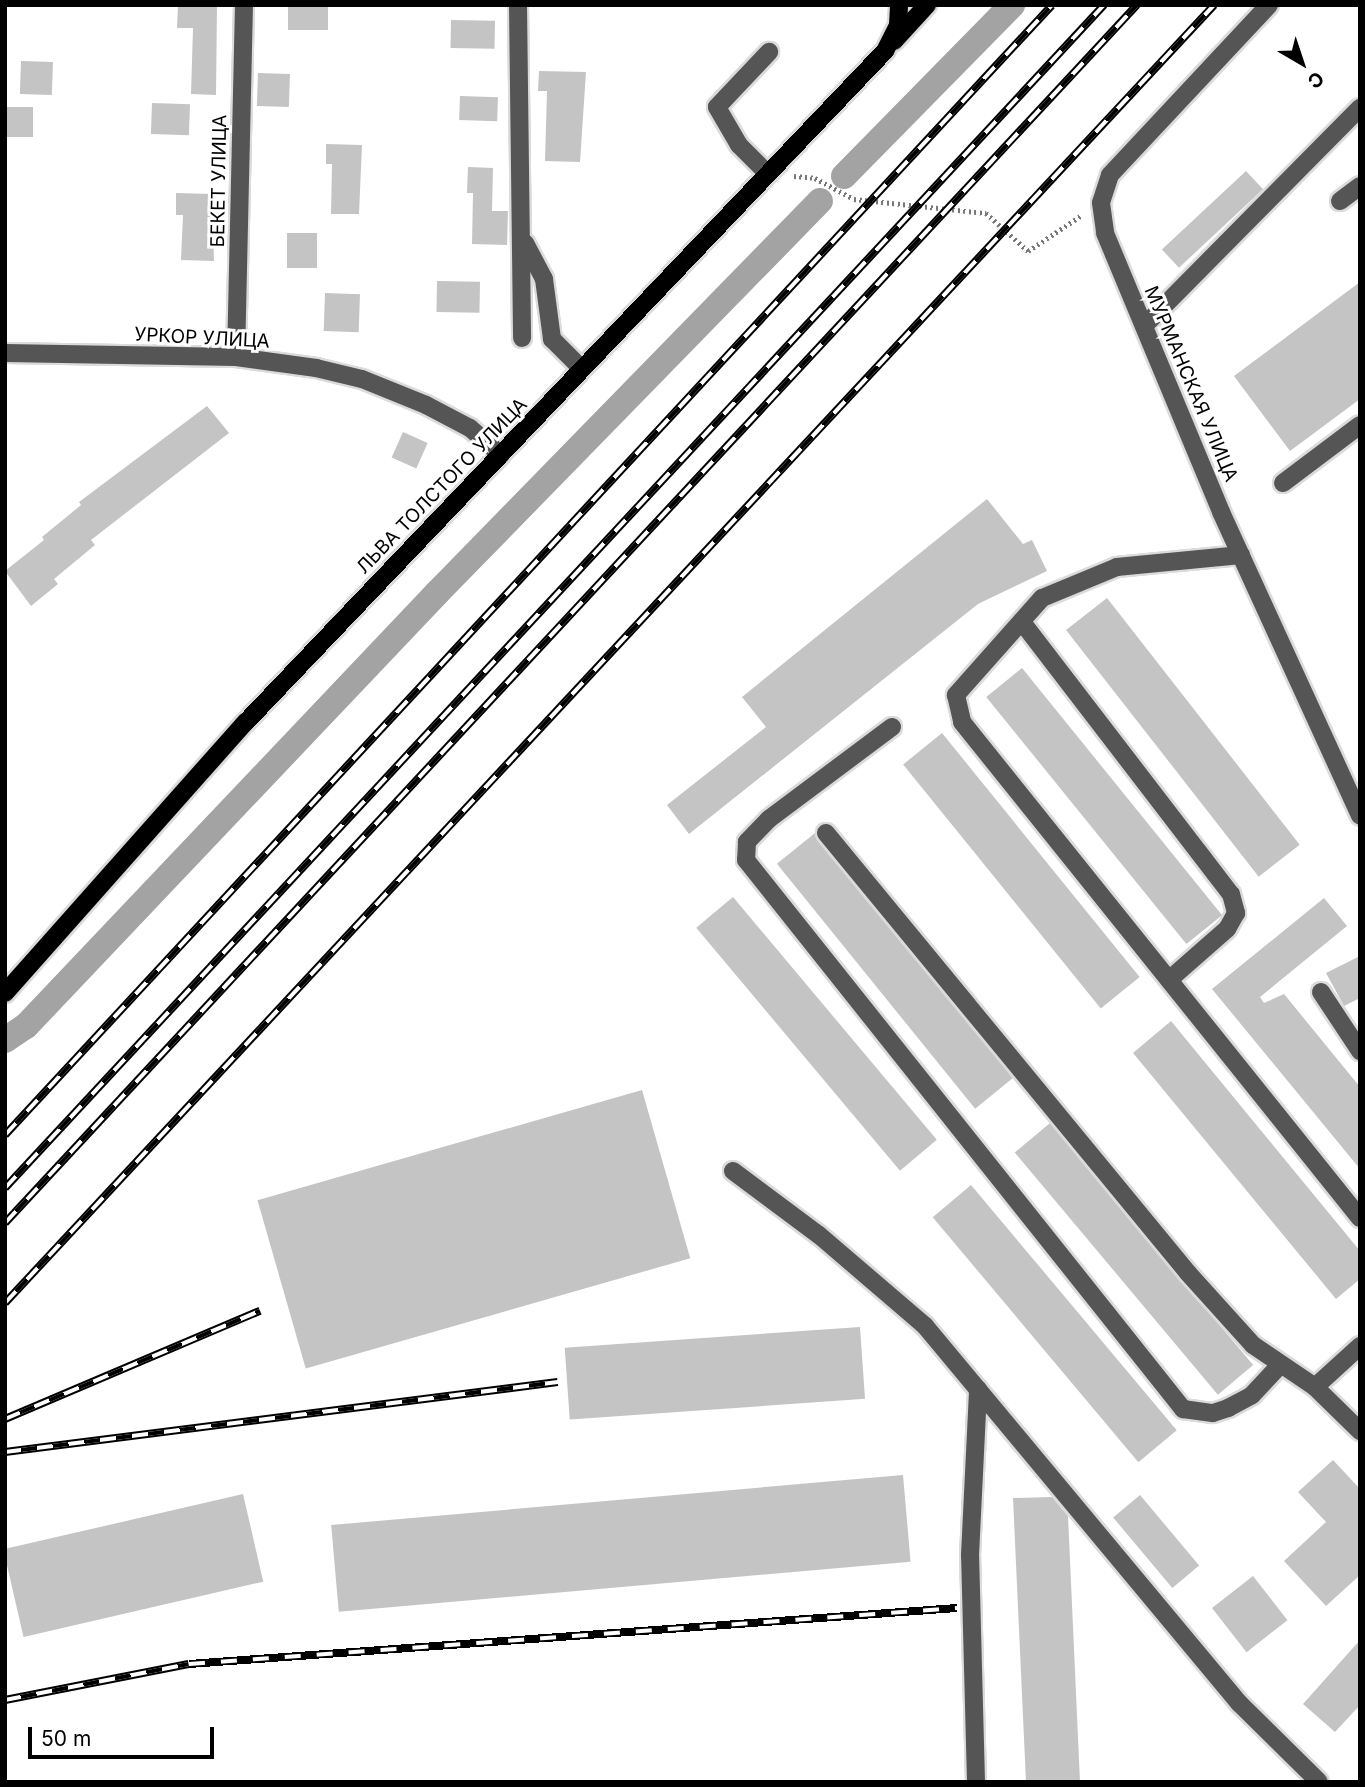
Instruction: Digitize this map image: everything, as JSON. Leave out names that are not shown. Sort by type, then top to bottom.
[{"type":"main road","name":"ЛЬВА ТОЛСТОГО УЛИЦА","points":[[6,991],[246,722],[885,51],[898,25],[899,5]]},
{"type":"main road","points":[[885,51],[927,5]]},
{"type":"street","name":"БЕКЕТ УЛИЦА","points":[[236,357],[244,5]]},
{"type":"street","points":[[518,5],[524,240],[522,338]]},
{"type":"street","points":[[1101,203],[1110,175],[1269,5]]},
{"type":"street","points":[[768,52],[717,107],[739,145],[768,174]]},
{"type":"street","points":[[1144,326],[1360,108]]},
{"type":"street","points":[[1340,201],[1360,186]]},
{"type":"street","name":"МУРМАНСКАЯ УЛИЦА","points":[[1101,203],[1105,233],[1144,326],[1241,555],[1360,816]]},
{"type":"street","points":[[524,240],[544,279],[552,339],[582,369]]},
{"type":"street","name":"УРКОР УЛИЦА","points":[[5,353],[236,357],[362,379],[448,416],[501,454]]},
{"type":"street","points":[[1283,483],[1360,425]]},
{"type":"street","points":[[1241,555],[1117,567],[1042,598],[956,695],[962,722],[1360,1218]]},
{"type":"street","points":[[1022,622],[1231,894],[1236,913],[1227,929],[1169,980]]},
{"type":"street","points":[[892,727],[769,819],[747,842],[746,860],[1183,1409],[1213,1413],[1228,1408],[1252,1395],[1279,1366]]},
{"type":"street","points":[[826,833],[1188,1273],[1279,1366],[1315,1387],[1360,1431]]},
{"type":"street","points":[[1321,992],[1360,1051]]},
{"type":"street","points":[[733,1171],[819,1235],[925,1326],[1239,1703],[1319,1782]]},
{"type":"street","points":[[1315,1387],[1360,1346]]},
{"type":"street","points":[[976,1782],[970,1555],[978,1389]]},
{"type":"path","points":[[768,174],[815,178],[854,199],[986,213],[1028,251],[1101,203]]},
{"type":"building","points":[[178,5],[217,5],[216,95],[191,94],[193,28],[177,28]]},
{"type":"building","points":[[288,5],[328,5],[328,30],[288,30]]},
{"type":"building","points":[[451,20],[495,21],[495,49],[451,48]]},
{"type":"building","points":[[21,61],[53,62],[52,95],[20,94]]},
{"type":"building","points":[[539,71],[586,72],[580,162],[545,161],[547,91],[538,91]]},
{"type":"building","points":[[258,73],[290,74],[289,107],[257,106]]},
{"type":"building","points":[[460,96],[498,97],[497,121],[459,120]]},
{"type":"building","points":[[152,103],[190,104],[189,135],[151,134]]},
{"type":"building","points":[[5,107],[33,107],[33,137],[5,137]]},
{"type":"building","points":[[326,144],[362,145],[359,214],[331,214],[332,164],[326,164]]},
{"type":"building","points":[[468,167],[493,168],[492,211],[508,211],[507,245],[472,244],[473,193],[467,193]]},
{"type":"building","points":[[1246,171],[1263,189],[1179,268],[1162,249]]},
{"type":"building","points":[[176,193],[212,194],[214,261],[181,260],[183,215],[176,215]]},
{"type":"building","points":[[287,233],[317,233],[317,268],[287,268]]},
{"type":"building","points":[[437,281],[480,282],[479,313],[436,312]]},
{"type":"building","points":[[1360,282],[1360,399],[1290,451],[1234,376]]},
{"type":"building","points":[[325,293],[360,294],[359,332],[324,331]]},
{"type":"building","points":[[207,406],[229,433],[91,540],[95,545],[54,579],[58,584],[31,606],[5,571],[44,540],[42,537],[81,505],[79,502]]},
{"type":"building","points":[[403,432],[428,443],[416,469],[392,458]]},
{"type":"building","points":[[987,499],[1023,544],[1032,540],[1047,571],[978,604],[689,834],[667,805],[766,727],[742,697]]},
{"type":"building","points":[[1107,598],[1300,845],[1259,877],[1066,630]]},
{"type":"building","points":[[1022,668],[1222,915],[1186,944],[986,697]]},
{"type":"building","points":[[942,733],[1140,977],[1101,1008],[903,764]]},
{"type":"building","points":[[815,833],[1013,1078],[975,1109],[777,864]]},
{"type":"building","points":[[733,897],[937,1140],[900,1171],[696,928]]},
{"type":"building","points":[[1324,898],[1347,926],[1260,997],[1264,1003],[1284,994],[1360,1087],[1360,1169],[1212,989]]},
{"type":"building","points":[[1360,956],[1360,998],[1344,1006],[1326,973]]},
{"type":"building","points":[[1171,1021],[1360,1251],[1360,1279],[1336,1299],[1133,1053]]},
{"type":"building","points":[[642,1090],[690,1258],[306,1368],[257,1200]]},
{"type":"building","points":[[1050,1123],[1253,1365],[1218,1395],[1015,1153]]},
{"type":"building","points":[[971,1185],[1177,1430],[1138,1462],[933,1217]]},
{"type":"building","points":[[860,1327],[865,1399],[570,1419],[565,1348]]},
{"type":"building","points":[[1333,1460],[1360,1489],[1360,1575],[1326,1606],[1284,1561],[1326,1522],[1298,1492]]},
{"type":"building","points":[[903,1475],[911,1562],[339,1612],[331,1525]]},
{"type":"building","points":[[243,1494],[263,1582],[24,1637],[5,1549]]},
{"type":"building","points":[[1140,1495],[1199,1565],[1172,1588],[1113,1517]]},
{"type":"building","points":[[1052,1497],[1068,1516],[1080,1782],[1026,1782],[1013,1498]]},
{"type":"building","points":[[1253,1576],[1287,1620],[1247,1652],[1212,1608]]},
{"type":"building","points":[[1360,1640],[1360,1705],[1335,1732],[1303,1704]]},
{"type":"waterway","points":[[844,176],[1012,5]]},
{"type":"waterway","points":[[5,1040],[26,1026],[437,593],[820,201]]},
{"type":"railway","points":[[5,1135],[1052,5]]},
{"type":"railway","points":[[5,1188],[1104,5]]},
{"type":"railway","points":[[5,1223],[1137,5]]},
{"type":"railway","points":[[5,1303],[1214,5]]},
{"type":"railway","points":[[5,1419],[260,1311]]},
{"type":"railway","points":[[5,1452],[558,1382]]},
{"type":"railway","points":[[5,1700],[189,1664],[957,1608]]}]
